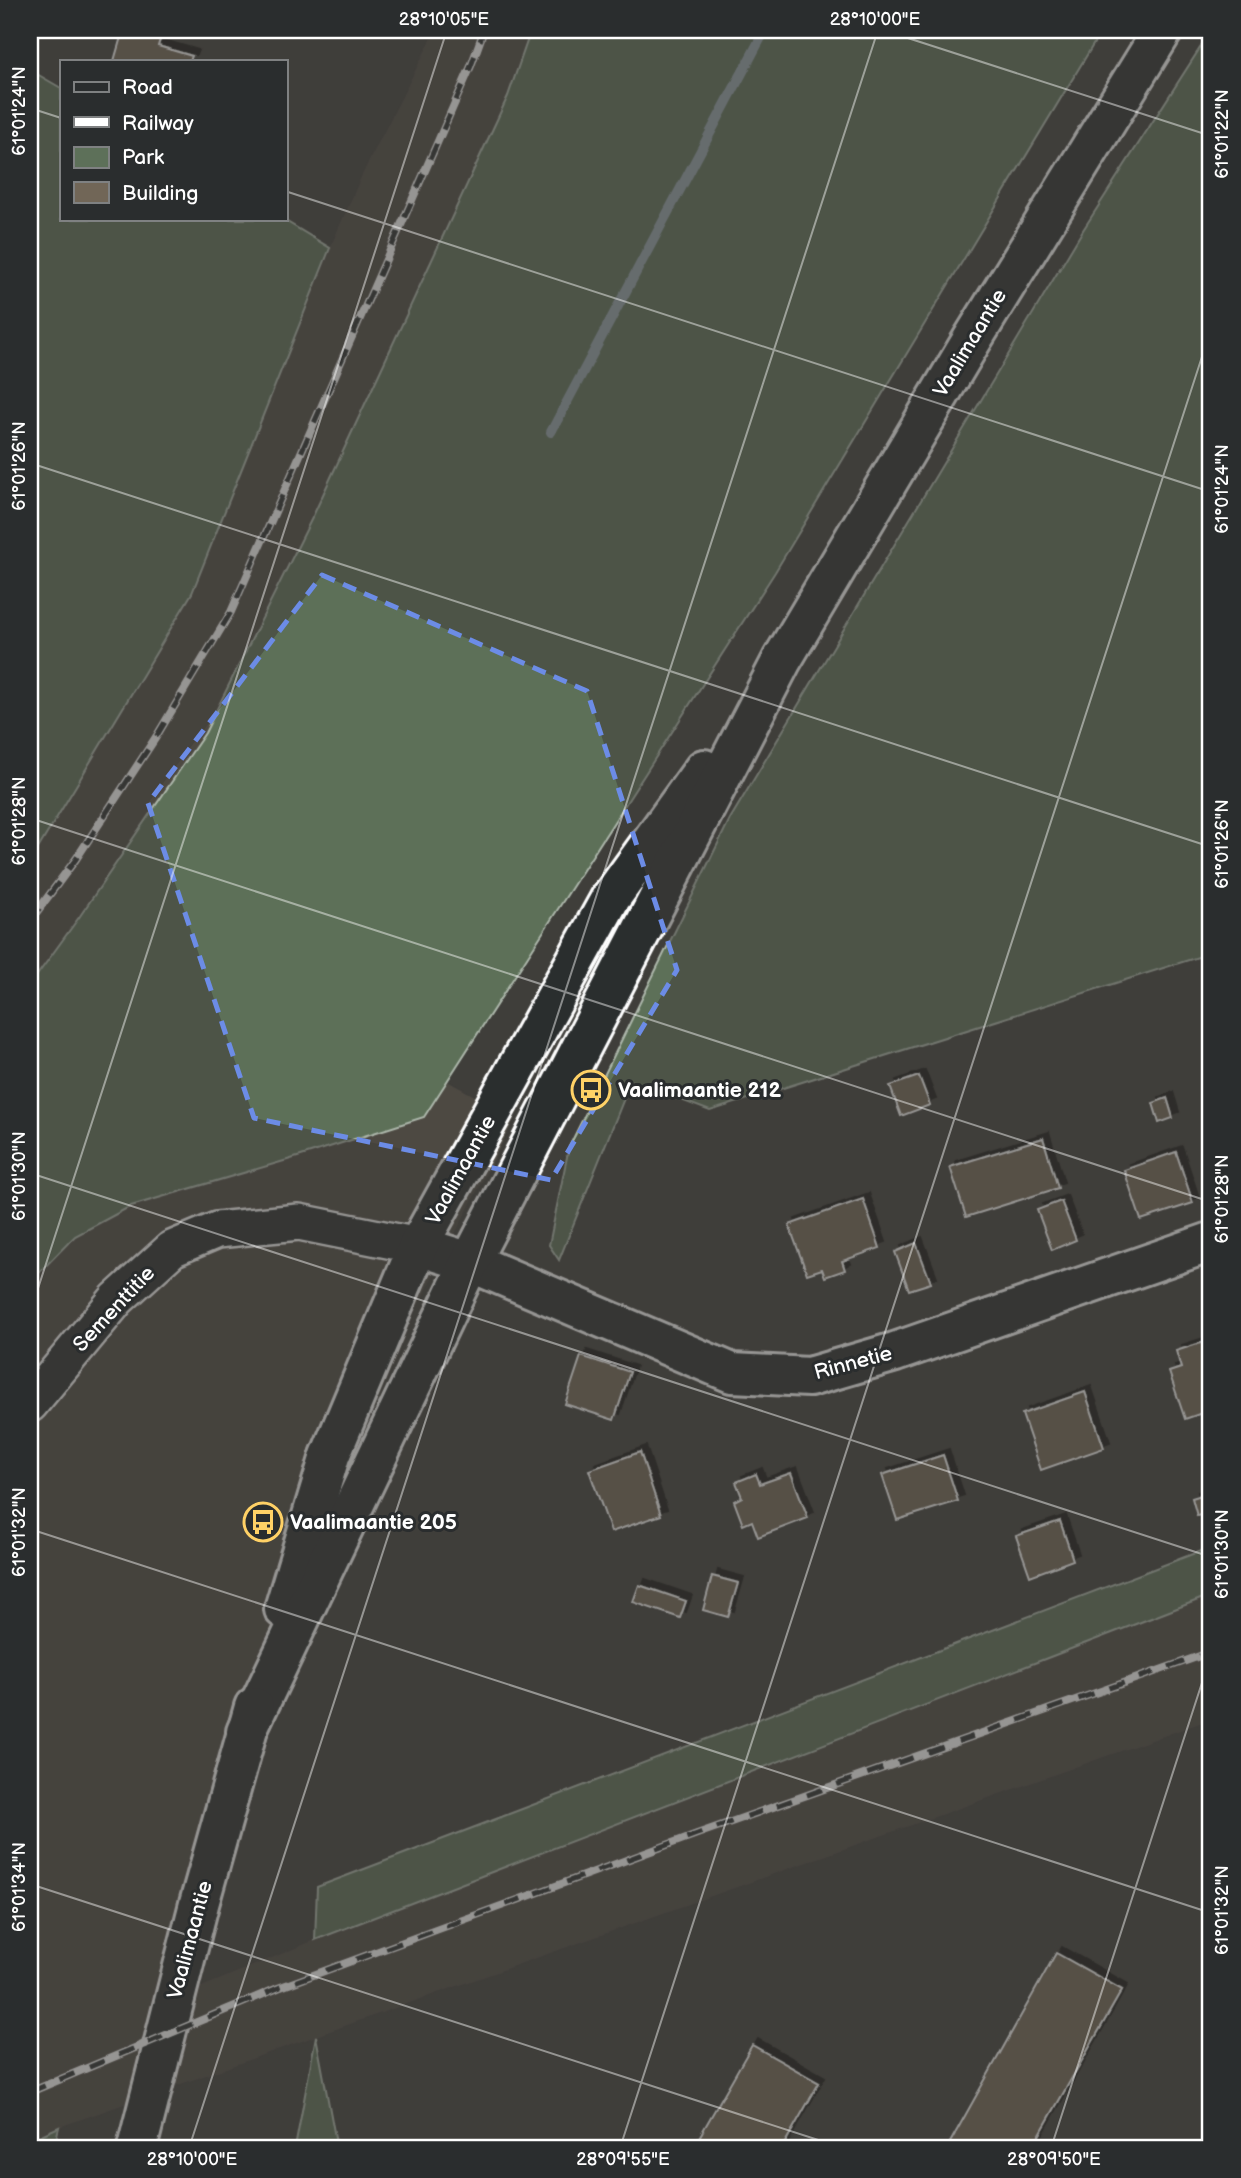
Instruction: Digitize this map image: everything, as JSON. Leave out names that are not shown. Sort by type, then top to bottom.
[{"type":"main road","name":"Vaalimaantie","points":[[246,1732],[471,1262],[782,660],[972,340],[1163,30]]},
{"type":"main road","name":"Vaalimaantie","points":[[137,2148],[246,1732],[330,1456],[418,1246],[611,899],[782,660]]},
{"type":"main road","name":"Rinnetie","points":[[418,1246],[471,1262],[732,1373],[809,1377],[895,1352],[1211,1242]]},
{"type":"street","name":"Sementtitie","points":[[30,1404],[117,1300],[172,1249],[217,1230],[299,1222],[418,1246]]},
{"type":"highlighted area","points":[[322,575],[587,691],[677,970],[551,1180],[254,1118],[148,803]]},
{"type":"shaded area","points":[[436,30],[531,30],[508,96],[313,516],[205,733],[30,985],[30,70],[60,87],[60,220],[284,220],[330,248],[362,175]]},
{"type":"shaded area","points":[[447,1081],[515,1118],[415,1311],[295,1598],[185,1994],[315,1940],[1211,1595],[1211,1719],[59,2127],[30,2140],[30,1282],[75,1236],[131,1206],[423,1117]]},
{"type":"green space","points":[[531,30],[1102,30],[775,572],[424,1117],[131,1206],[75,1236],[30,1282],[30,985],[205,733],[313,516],[508,96]]},
{"type":"green space","points":[[1211,31],[1211,953],[710,1111],[631,1081],[559,1260],[549,1245],[569,1147],[730,819],[1083,230]]},
{"type":"green space","points":[[30,70],[60,87],[60,220],[284,220],[330,248],[192,593],[30,862]]},
{"type":"green space","points":[[1211,1547],[1211,1595],[315,1940],[317,1887]]},
{"type":"green space","points":[[316,2036],[337,2148],[295,2148]]},
{"type":"green space","points":[[59,2127],[54,2148],[30,2148],[30,2140]]},
{"type":"building","points":[[123,30],[163,30],[158,46],[192,56],[190,60],[114,60]]},
{"type":"building","points":[[919,1076],[930,1105],[901,1116],[890,1086]]},
{"type":"building","points":[[1167,1098],[1173,1118],[1159,1123],[1153,1103]]},
{"type":"building","points":[[1043,1138],[1058,1188],[966,1217],[950,1167]]},
{"type":"building","points":[[1176,1152],[1193,1203],[1141,1220],[1124,1170]]},
{"type":"building","points":[[863,1199],[880,1248],[842,1261],[845,1270],[825,1277],[822,1269],[807,1274],[789,1225]]},
{"type":"building","points":[[1061,1201],[1076,1240],[1052,1250],[1037,1210]]},
{"type":"building","points":[[916,1243],[931,1283],[909,1290],[895,1252]]},
{"type":"building","points":[[1207,1341],[1211,1353],[1211,1410],[1185,1419],[1169,1372],[1181,1368],[1176,1351]]},
{"type":"building","points":[[581,1356],[630,1372],[614,1420],[565,1404]]},
{"type":"building","points":[[1085,1392],[1104,1448],[1041,1470],[1022,1414]]},
{"type":"building","points":[[640,1452],[661,1515],[611,1532],[589,1470]]},
{"type":"building","points":[[943,1455],[958,1501],[897,1520],[882,1475]]},
{"type":"building","points":[[791,1473],[808,1518],[758,1537],[752,1521],[743,1525],[734,1501],[742,1497],[736,1482],[756,1474],[760,1484]]},
{"type":"building","points":[[1211,1492],[1211,1512],[1197,1516],[1192,1498]]},
{"type":"building","points":[[1060,1521],[1073,1560],[1030,1576],[1016,1536]]},
{"type":"building","points":[[712,1576],[738,1583],[728,1617],[703,1610]]},
{"type":"building","points":[[639,1585],[686,1601],[680,1618],[633,1602]]},
{"type":"building","points":[[1056,1953],[1122,1990],[1032,2148],[947,2148]]},
{"type":"building","points":[[752,2045],[819,2083],[782,2148],[693,2148]]},
{"type":"waterway","points":[[551,432],[765,30]]},
{"type":"railway","points":[[30,921],[76,859],[156,737],[231,612],[471,66],[484,30]]},
{"type":"railway","points":[[30,2092],[278,1988],[697,1834],[1211,1652]]},
{"type":"place","name":"Vaalimaantie 212","points":[[591,1090]]},
{"type":"place","name":"Vaalimaantie 205","points":[[263,1522]]}]
